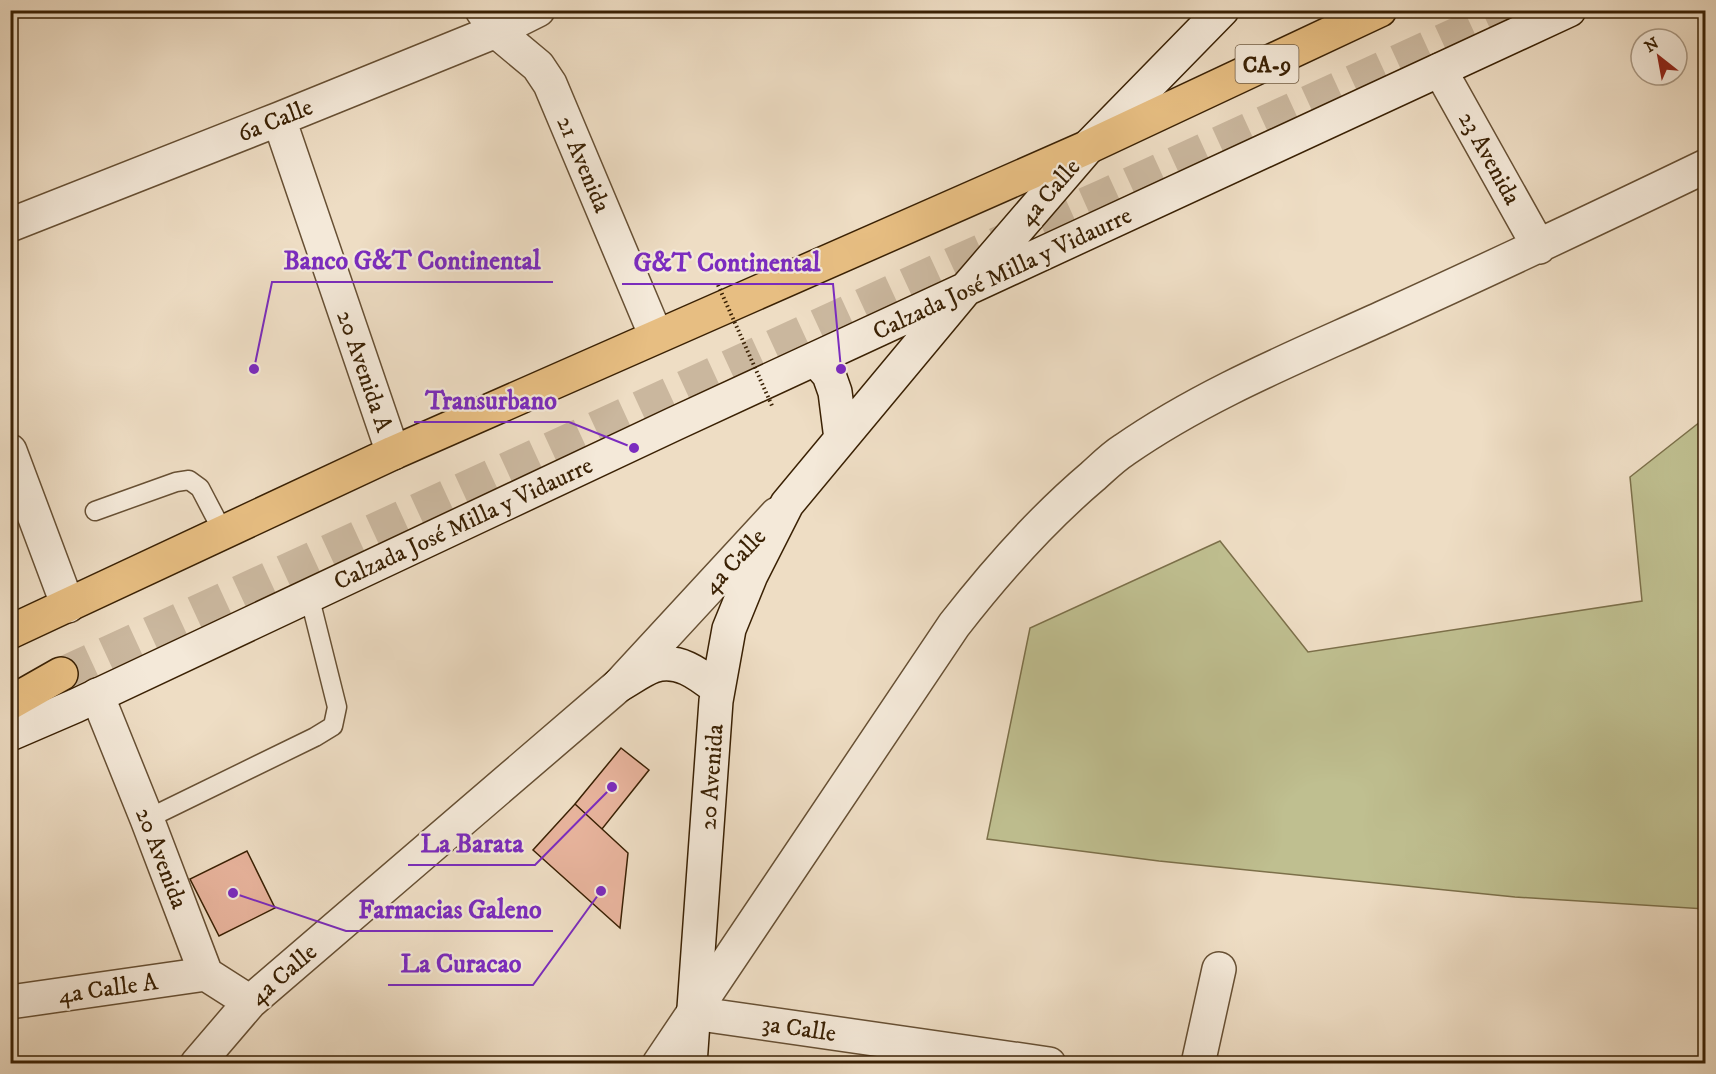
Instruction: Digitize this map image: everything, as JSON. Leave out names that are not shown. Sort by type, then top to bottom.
[{"type":"highway","name":"CA-9","points":[[10,632],[393,453],[1088,147],[1380,10]]},
{"type":"highway","points":[[10,704],[61,674]]},
{"type":"street","name":"6a Calle","points":[[10,225],[279,119],[489,21],[538,10]]},
{"type":"street","name":"4a Calle","points":[[197,1064],[250,1002],[619,685],[787,504],[965,290],[1088,147],[1222,10]]},
{"type":"street","name":"Calzada José Milla y Vidaurre","points":[[10,734],[1569,10]]},
{"type":"street","name":"21 Avenida","points":[[489,21],[538,66],[550,84],[656,336]]},
{"type":"street","name":"23 Avenida","points":[[1440,70],[1539,247]]},
{"type":"street","name":"20 Avenida A","points":[[279,119],[393,453]]},
{"type":"street","points":[[658,1064],[954,625],[998,570],[1071,494],[1122,451],[1170,419],[1236,384],[1539,247],[1706,166]]},
{"type":"street","points":[[815,359],[829,375],[835,392],[841,439]]},
{"type":"street","points":[[10,451],[68,606]]},
{"type":"street","name":"20 Avenida","points":[[690,1064],[718,689],[729,629],[751,575],[787,504]]},
{"type":"street","points":[[619,685],[653,666],[669,662],[700,675],[718,689]]},
{"type":"street","name":"20 Avenida","points":[[97,695],[206,974]]},
{"type":"street","points":[[1198,1064],[1219,969]]},
{"type":"street","points":[[206,974],[250,1002]]},
{"type":"street","name":"4a Calle A","points":[[10,1002],[206,974]]},
{"type":"street","name":"3a Calle","points":[[693,1013],[1049,1064]]},
{"type":"lane","points":[[95,511],[176,482],[189,480],[200,488],[224,532]]},
{"type":"lane","points":[[147,819],[333,726],[337,708],[309,595]]},
{"type":"path","points":[[718,285],[773,408]]},
{"type":"green space","points":[[1705,418],[1705,909],[1515,897],[1159,861],[987,839],[1030,628],[1220,541],[1308,652],[1642,601],[1630,477]]},
{"type":"building","points":[[621,748],[649,770],[602,829],[575,804]]},
{"type":"building","points":[[575,804],[628,853],[620,928],[533,850]]},
{"type":"building","points":[[247,851],[275,908],[219,936],[190,879]]},
{"type":"tunnel","points":[[61,674],[1509,10]]},
{"type":"place","name":"Banco G&T Continental","points":[[254,369]]},
{"type":"place","name":"G&T Continental","points":[[841,369]]},
{"type":"place","name":"Transurbano","points":[[634,448]]},
{"type":"place","name":"La Barata","points":[[612,787]]},
{"type":"place","name":"La Curacao","points":[[601,891]]},
{"type":"place","name":"Farmacias Galeno","points":[[233,893]]}]
